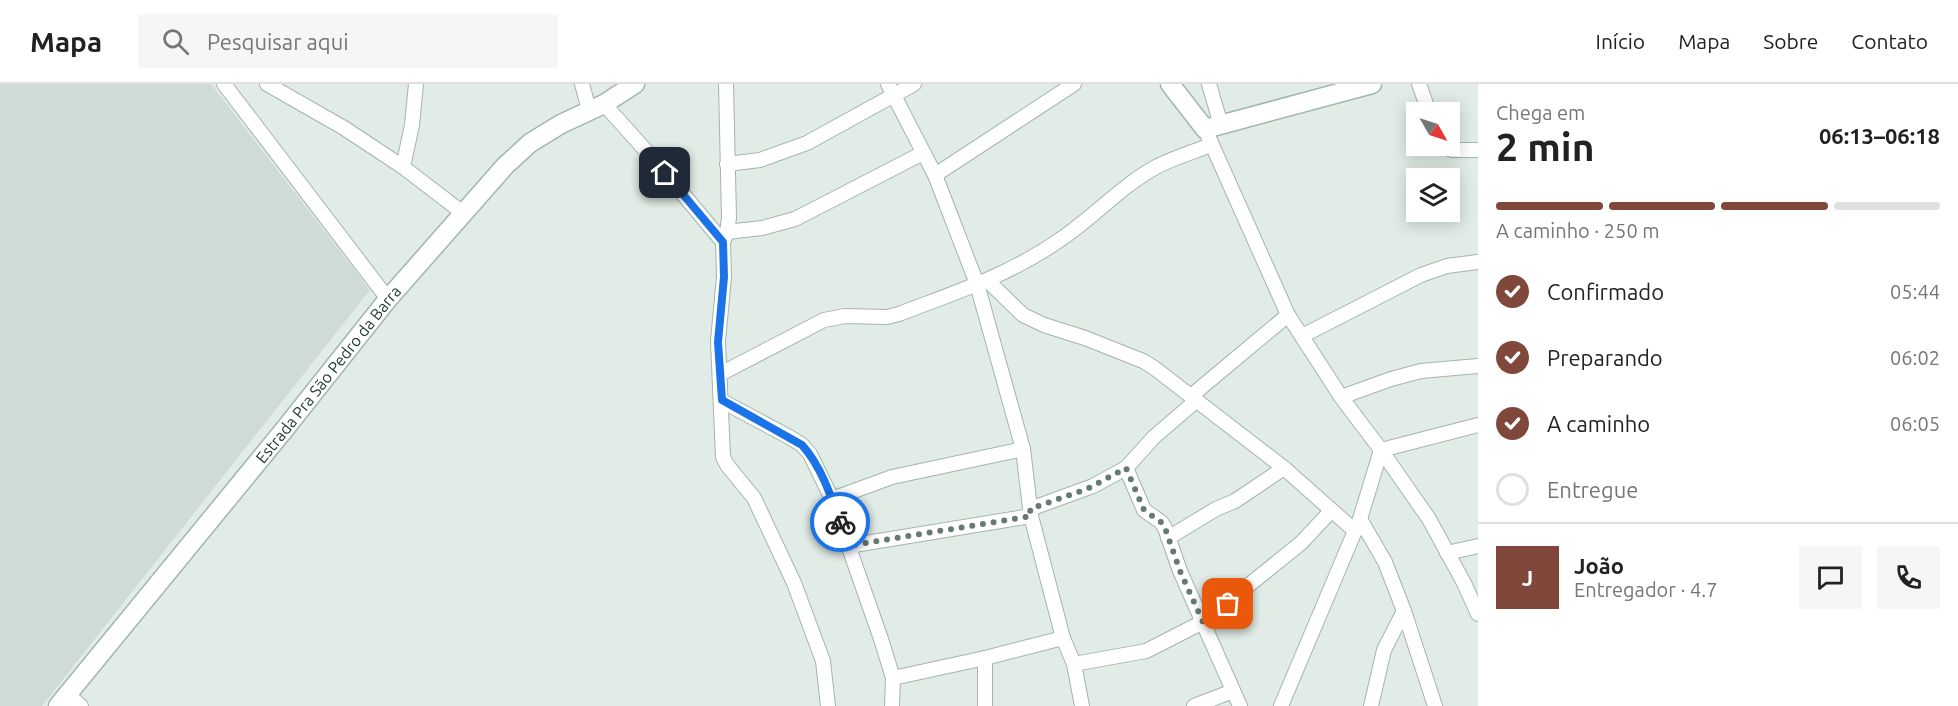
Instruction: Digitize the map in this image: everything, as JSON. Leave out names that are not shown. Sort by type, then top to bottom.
[{"type":"street","points":[[224,84],[388,299]]},
{"type":"street","points":[[267,84],[344,128],[403,167],[463,213]]},
{"type":"street","points":[[403,167],[412,125],[416,84]]},
{"type":"street","points":[[582,84],[597,107],[657,163],[725,237]]},
{"type":"street","name":"Estrada Pra São Pedro da Barra","points":[[68,702],[388,299],[505,166],[530,143],[635,84]]},
{"type":"street","points":[[726,84],[729,218],[725,237],[718,342],[723,457],[753,498],[794,583],[823,661],[828,706]]},
{"type":"street","points":[[727,164],[760,160],[807,144],[891,90],[914,84]]},
{"type":"street","points":[[935,175],[1074,84]]},
{"type":"street","points":[[1170,84],[1212,133],[1288,315],[1341,397],[1429,519],[1478,614]]},
{"type":"street","points":[[1209,84],[1212,133]]},
{"type":"street","points":[[720,374],[824,320],[845,316],[887,317],[899,314],[1015,268],[1060,240],[1157,166],[1212,133],[1372,84]]},
{"type":"street","points":[[1419,84],[1425,102]]},
{"type":"street","points":[[891,90],[935,175],[982,282],[1023,449],[1030,512],[1063,638],[1074,664],[1082,706]]},
{"type":"street","points":[[1460,150],[1478,150]]},
{"type":"street","points":[[725,237],[795,219],[923,153]]},
{"type":"street","points":[[1302,336],[1420,275],[1447,266],[1478,262]]},
{"type":"street","points":[[982,282],[1023,315],[1044,325],[1143,361],[1153,367],[1284,468],[1331,511],[1358,525],[1385,562],[1404,611],[1435,706]]},
{"type":"street","points":[[848,546],[1030,512],[1087,489],[1126,468],[1194,398],[1288,315]]},
{"type":"street","points":[[1341,397],[1421,371],[1478,366]]},
{"type":"street","points":[[722,400],[802,445],[810,454],[832,499],[881,639],[893,678],[892,706]]},
{"type":"street","points":[[1381,450],[1478,425]]},
{"type":"street","points":[[832,499],[892,477],[1023,449]]},
{"type":"street","points":[[1281,706],[1358,525],[1381,450]]},
{"type":"street","points":[[1126,468],[1144,510],[1161,522],[1165,528],[1180,571],[1240,706]]},
{"type":"street","points":[[1168,538],[1216,509],[1235,501],[1284,468]]},
{"type":"street","points":[[1074,664],[1146,651],[1203,622],[1302,543],[1331,511]]},
{"type":"street","points":[[1447,553],[1478,546]]},
{"type":"street","points":[[1371,706],[1384,650],[1404,611]]},
{"type":"street","points":[[893,678],[1063,638]]},
{"type":"street","points":[[985,658],[985,706]]},
{"type":"street","points":[[1194,706],[1233,691]]},
{"type":"shaded area","points":[[0,84],[211,84],[370,290],[42,706],[0,706]]},
{"type":"way so far","points":[[840,522],[848,546],[1031,516],[1030,509],[1087,489],[1126,468],[1142,507],[1165,528],[1180,571],[1203,622],[1228,604]]},
{"type":"route","points":[[665,173],[723,242],[724,277],[718,330],[722,400],[802,445],[810,454],[820,474],[840,522]]}]
